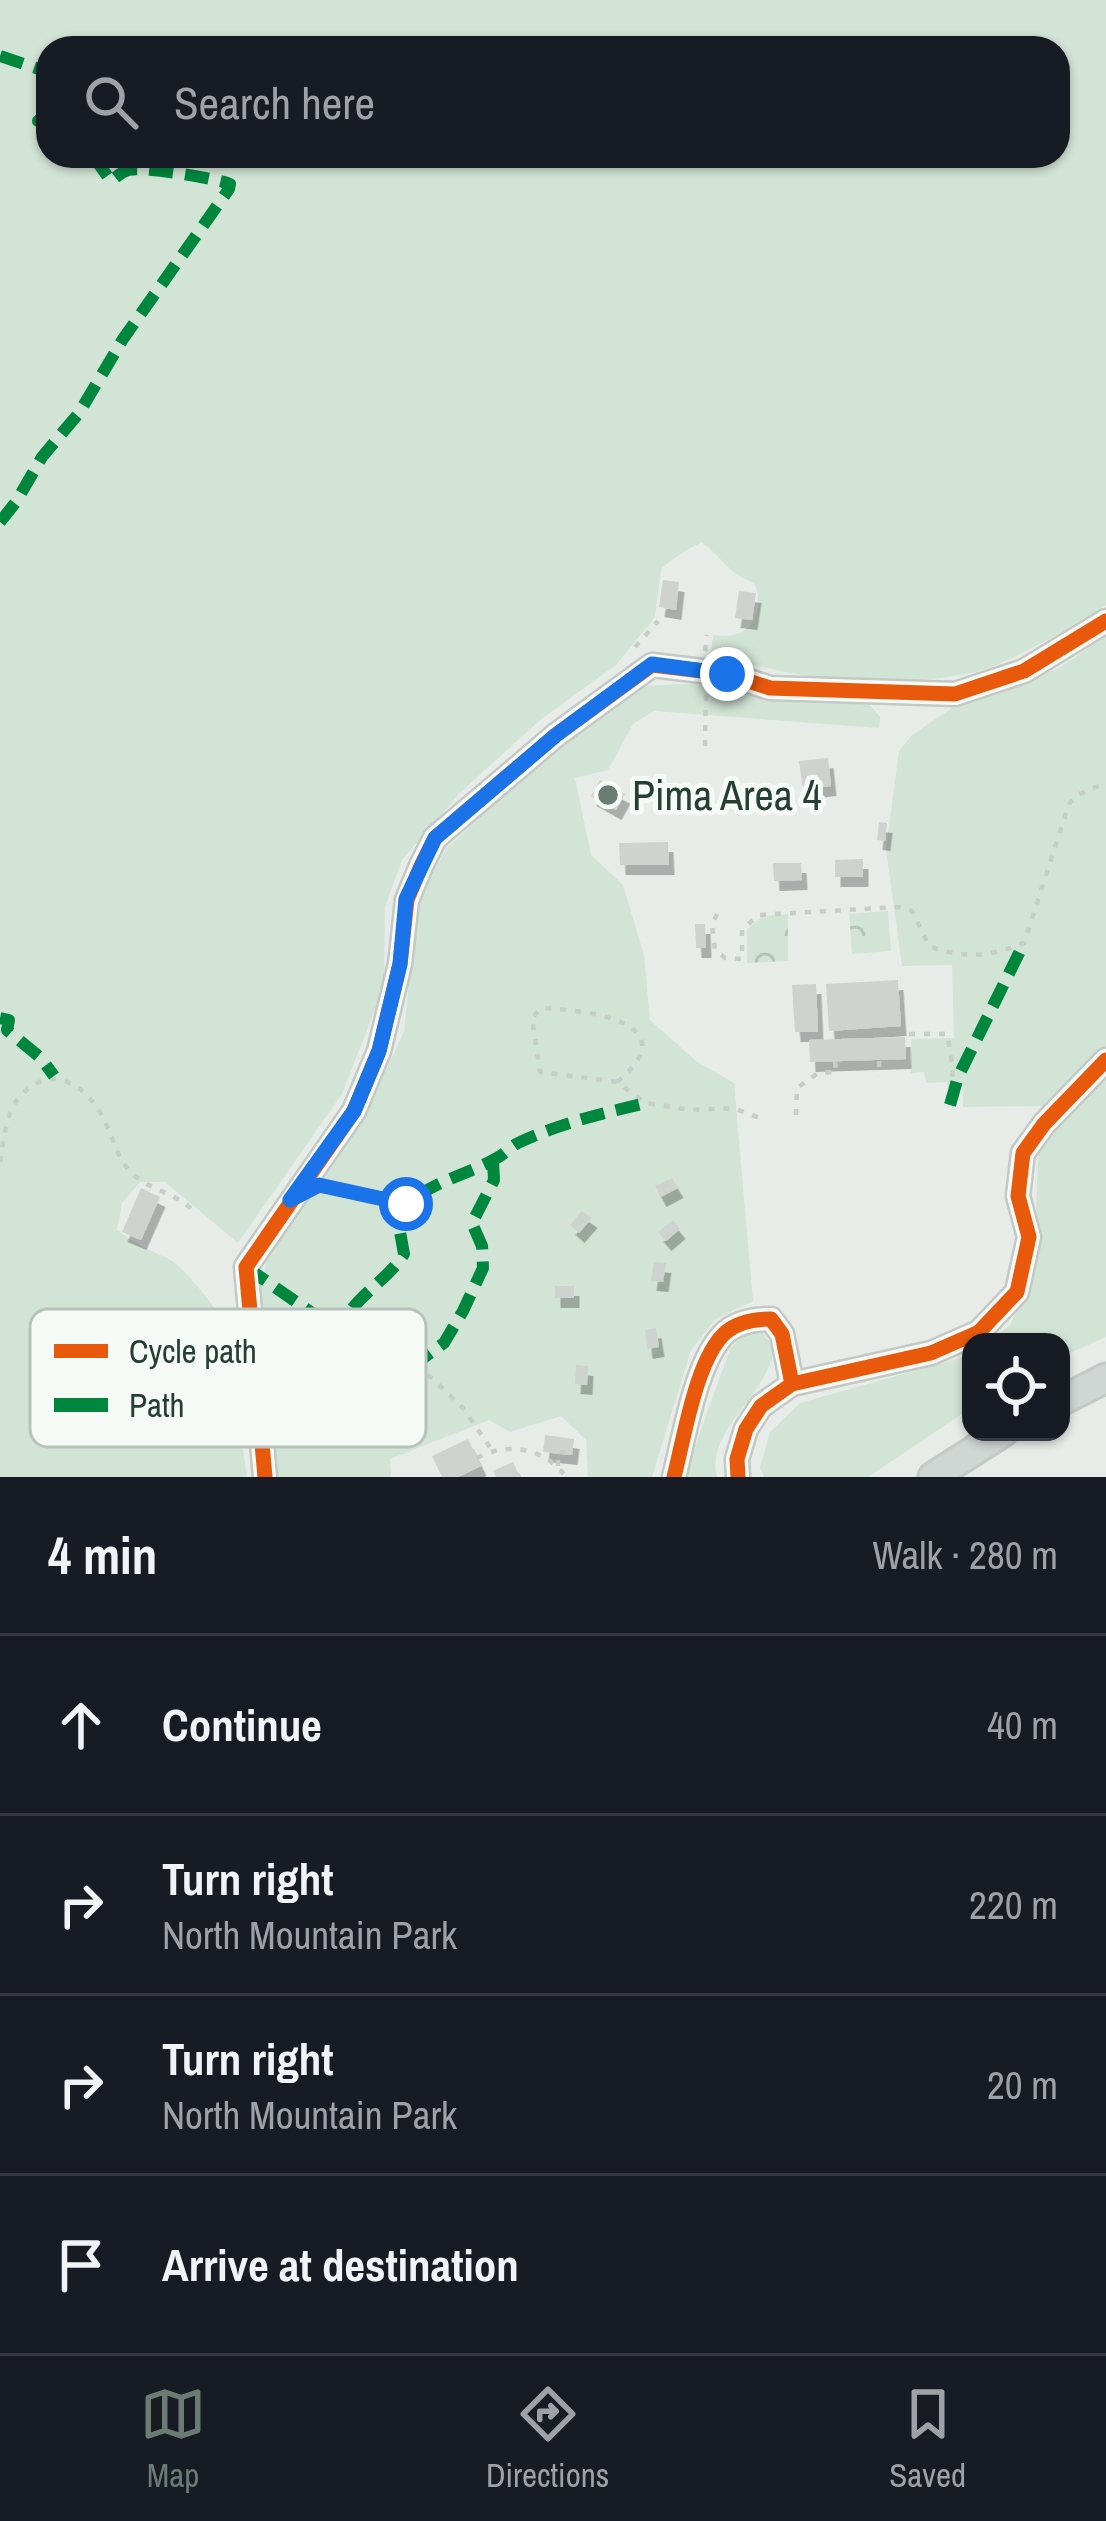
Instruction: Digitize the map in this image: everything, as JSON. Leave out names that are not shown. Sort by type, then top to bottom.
[{"type":"main road","points":[[1070,1396],[1106,1378]]},
{"type":"main road","points":[[933,1477],[990,1441]]},
{"type":"lane","points":[[250,1309],[246,1267],[354,1111],[379,1051],[400,964],[406,899],[435,838],[556,735],[652,664],[706,670],[770,688],[955,694],[1024,671],[1106,621]]},
{"type":"lane","points":[[738,1477],[736,1459],[746,1429],[760,1406],[792,1384],[932,1353],[979,1332],[1017,1292],[1029,1237],[1018,1196],[1023,1153],[1044,1124],[1106,1060]]},
{"type":"lane","points":[[674,1477],[707,1358],[726,1331],[751,1319],[771,1319],[782,1334],[792,1384]]},
{"type":"lane","points":[[262,1447],[265,1477]]},
{"type":"path","points":[[635,647],[658,621]]},
{"type":"path","points":[[705,746],[707,635]]},
{"type":"path","points":[[717,914],[712,925],[716,950],[725,958],[742,959],[742,930],[758,915],[899,908],[912,911],[929,946],[959,957],[991,956],[1024,943],[1069,804],[1077,795],[1106,783]]},
{"type":"path","points":[[617,1082],[638,1065],[644,1049],[643,1038],[634,1027],[565,1009],[541,1008],[532,1018],[540,1072],[617,1082],[646,1103],[691,1111],[733,1108],[760,1118]]},
{"type":"path","points":[[908,1034],[946,1034],[952,1044],[950,1105]]},
{"type":"path","points":[[796,1115],[797,1088],[818,1073],[836,1072],[836,1061]]},
{"type":"path","points":[[879,1061],[880,1076]]},
{"type":"path","points":[[0,1162],[14,1103],[53,1076],[75,1083],[98,1108],[128,1169],[187,1203],[195,1214]]},
{"type":"path","points":[[290,1200],[319,1185],[406,1204]]},
{"type":"path","points":[[426,1373],[463,1408],[492,1450]]},
{"type":"path","points":[[477,1458],[492,1450],[522,1448],[558,1466],[566,1477]]},
{"type":"path","points":[[549,1451],[562,1453],[558,1466]]},
{"type":"green space","points":[[0,0],[1106,0],[1106,605],[1023,653],[975,672],[908,681],[842,680],[711,653],[713,635],[731,635],[750,625],[757,611],[756,588],[702,543],[661,569],[655,617],[616,665],[540,720],[461,792],[402,860],[385,907],[384,987],[342,1094],[238,1243],[165,1182],[140,1182],[122,1203],[117,1230],[174,1262],[214,1309],[30,1309],[30,1447],[243,1447],[247,1477],[0,1477]]},
{"type":"green space","points":[[1106,636],[1106,1052],[1055,1102],[963,1107],[963,1087],[948,1090],[947,1082],[926,1083],[924,1072],[911,1073],[911,1039],[954,1038],[952,965],[902,966],[886,849],[899,751],[912,735],[952,708],[1059,668]]},
{"type":"green space","points":[[702,683],[870,705],[880,717],[879,728],[654,711],[633,724],[608,770],[575,778],[591,855],[623,885],[644,955],[650,1020],[696,1061],[734,1083],[753,1301],[716,1319],[691,1350],[652,1477],[588,1477],[586,1440],[561,1416],[510,1432],[489,1420],[426,1445],[426,1309],[260,1309],[259,1295],[269,1250],[360,1125],[404,1032],[417,899],[447,848],[574,732],[642,686]]},
{"type":"green space","points":[[888,911],[891,951],[852,954],[849,914]]},
{"type":"green space","points":[[788,914],[788,961],[747,963],[747,929],[763,916]]},
{"type":"green space","points":[[1106,1079],[1106,1337],[1070,1353],[1070,1333],[1001,1333],[1010,1325],[1034,1276],[1038,1154],[1058,1123]]},
{"type":"green space","points":[[761,1331],[774,1346],[770,1363],[720,1443],[717,1477],[684,1477],[730,1349],[743,1335]]},
{"type":"green space","points":[[962,1358],[962,1414],[868,1477],[764,1477],[760,1468],[770,1432],[800,1403]]},
{"type":"green space","points":[[272,1447],[420,1447],[390,1459],[391,1477],[275,1477]]},
{"type":"building","points":[[663,580],[679,582],[676,610],[659,607]]},
{"type":"building","points":[[739,591],[756,593],[752,620],[735,618]]},
{"type":"building","points":[[828,758],[831,786],[803,789],[799,761]]},
{"type":"building","name":"Pima Area 4","points":[[600,780],[625,794],[616,810],[591,796]]},
{"type":"building","points":[[879,822],[887,823],[885,841],[877,840]]},
{"type":"building","points":[[668,842],[669,865],[620,865],[619,843]]},
{"type":"building","points":[[863,859],[863,877],[835,877],[835,860]]},
{"type":"building","points":[[773,863],[801,863],[802,880],[774,881]]},
{"type":"building","points":[[695,924],[705,924],[706,948],[696,948]]},
{"type":"building","points":[[898,980],[901,1026],[829,1031],[826,984]]},
{"type":"building","points":[[816,984],[818,1032],[795,1032],[792,985]]},
{"type":"building","points":[[905,1037],[906,1059],[810,1062],[809,1040]]},
{"type":"building","points":[[672,1178],[678,1188],[661,1197],[655,1186]]},
{"type":"building","points":[[141,1188],[160,1197],[141,1240],[122,1232]]},
{"type":"building","points":[[582,1211],[592,1218],[579,1233],[570,1225]]},
{"type":"building","points":[[673,1220],[680,1229],[666,1241],[658,1232]]},
{"type":"building","points":[[654,1262],[666,1263],[663,1282],[651,1281]]},
{"type":"building","points":[[555,1286],[574,1286],[574,1298],[555,1298]]},
{"type":"building","points":[[656,1328],[659,1347],[647,1349],[645,1330]]},
{"type":"building","points":[[576,1365],[588,1366],[587,1385],[575,1384]]},
{"type":"building","points":[[545,1435],[574,1439],[572,1455],[543,1452]]},
{"type":"building","points":[[468,1439],[481,1466],[458,1477],[442,1477],[432,1456]]},
{"type":"building","points":[[513,1462],[520,1477],[496,1477],[493,1471]]},
{"type":"marked path","points":[[0,56],[36,68]]},
{"type":"marked path","points":[[0,522],[42,457],[79,413],[123,339],[230,184],[147,170],[128,170],[111,181],[102,168]]},
{"type":"marked path","points":[[950,1105],[958,1077],[1024,943]]},
{"type":"marked path","points":[[0,1018],[9,1020],[7,1030],[41,1058],[54,1076]]},
{"type":"marked path","points":[[352,1309],[404,1254],[397,1215],[407,1204],[518,1143],[646,1103]]},
{"type":"marked path","points":[[426,1356],[444,1343],[483,1268],[482,1246],[472,1223],[494,1180],[493,1161]]},
{"type":"marked path","points":[[246,1267],[306,1309]]},
{"type":"cycle path","points":[[250,1309],[246,1267],[354,1111],[379,1051],[400,964],[407,900],[435,838],[556,735],[652,665],[727,674],[770,688],[955,694],[1024,671],[1106,621]]},
{"type":"cycle path","points":[[738,1477],[737,1459],[746,1429],[761,1406],[792,1384],[931,1353],[979,1332],[1017,1292],[1029,1237],[1018,1196],[1023,1153],[1044,1124],[1106,1060]]},
{"type":"cycle path","points":[[674,1477],[699,1379],[726,1332],[747,1321],[771,1319],[782,1334],[792,1384]]},
{"type":"cycle path","points":[[262,1447],[265,1477]]},
{"type":"place","name":"Pima Area 4","points":[[608,795]]},
{"type":"route","points":[[406,1204],[319,1185],[290,1200],[354,1111],[379,1051],[400,964],[406,899],[435,838],[556,735],[652,664],[727,674]]}]
